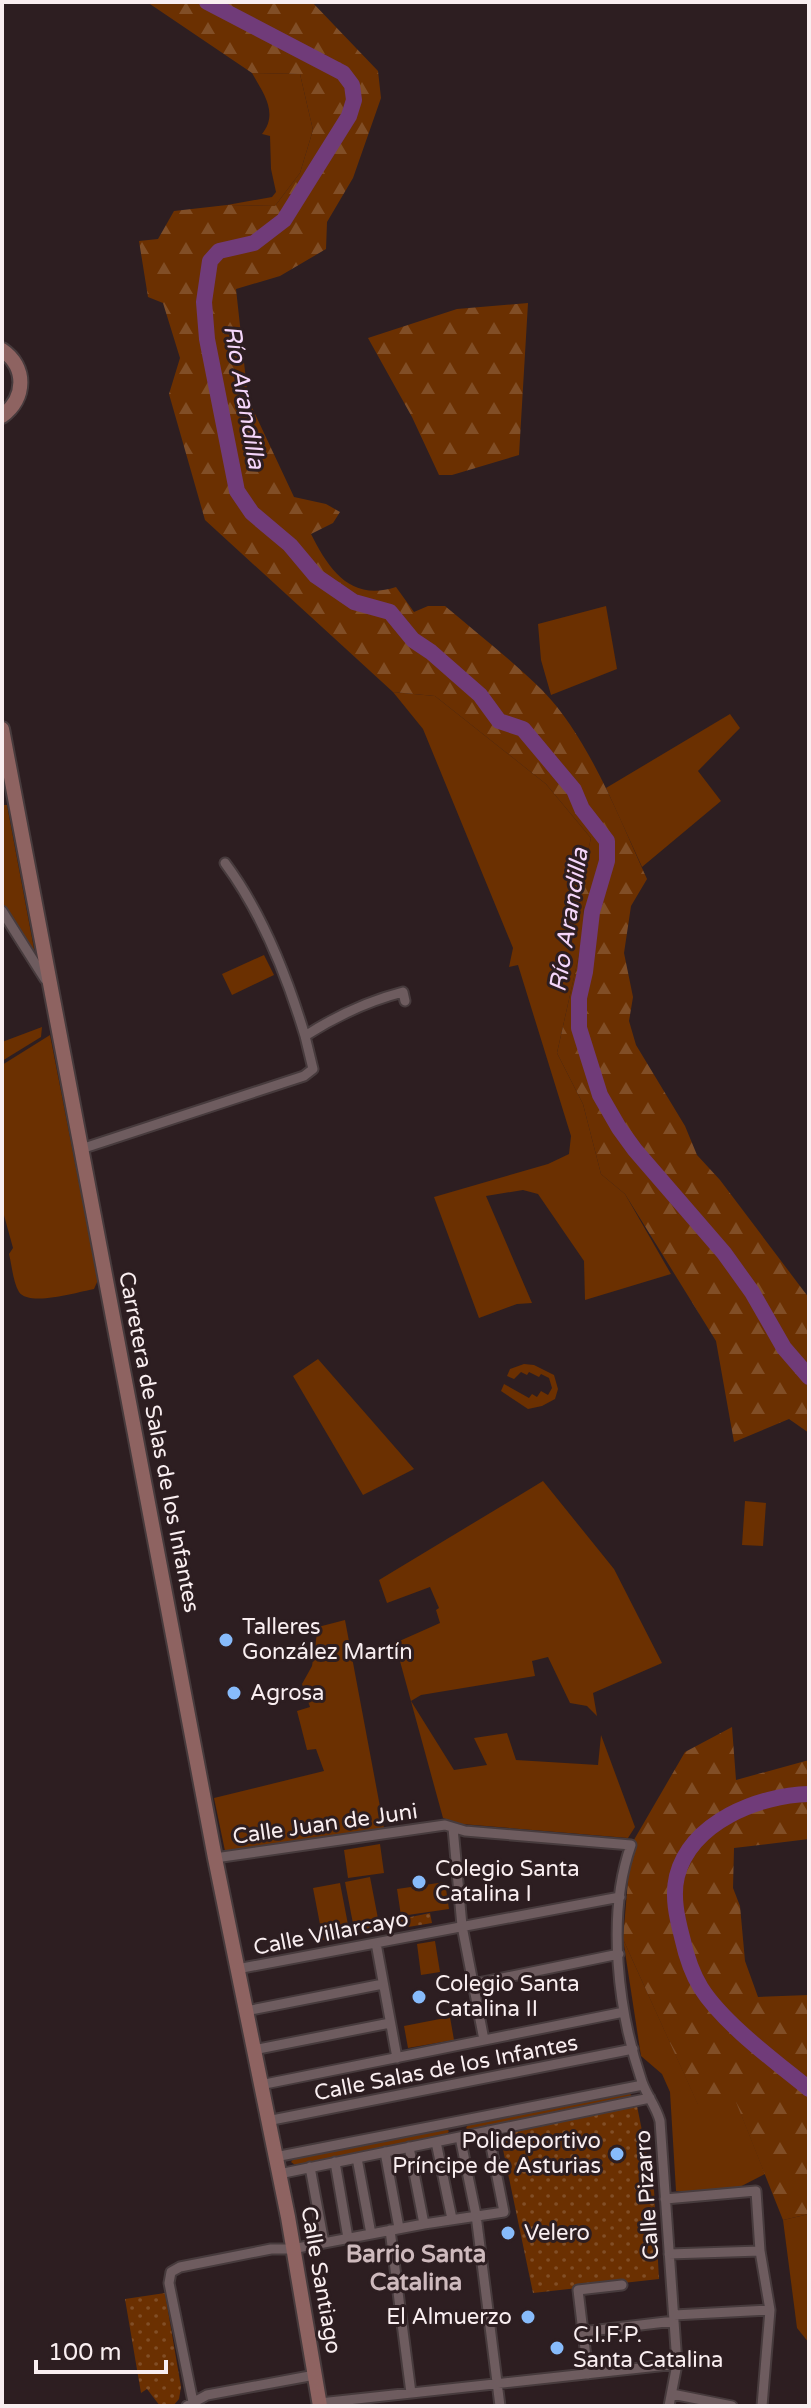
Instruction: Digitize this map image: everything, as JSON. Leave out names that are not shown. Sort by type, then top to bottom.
[{"type":"main road","points":[[2,350],[13,359],[21,379],[17,399],[2,416]]},
{"type":"main road","name":"Carretera de Salas de los Infantes","points":[[2,729],[215,1858],[277,2164]]},
{"type":"main road","name":"Calle Santiago","points":[[277,2164],[320,2405]]},
{"type":"street","points":[[81,1149],[304,1076],[313,1069],[292,993],[246,892],[225,863]]},
{"type":"street","points":[[2,911],[50,986]]},
{"type":"street","points":[[305,1036],[333,1018],[382,997],[403,992],[405,1001]]},
{"type":"street","name":"Calle Juan de Juni","points":[[215,1858],[445,1825],[631,1845]]},
{"type":"street","points":[[453,1828],[462,1926],[484,2040]]},
{"type":"street","name":"Calle Pizarro","points":[[631,1845],[623,1868],[619,1954],[624,2012],[633,2049],[643,2085],[656,2105],[660,2121],[677,2364],[669,2406]]},
{"type":"street","name":"Calle Villarcayo","points":[[237,1969],[620,1897]]},
{"type":"street","points":[[376,1943],[397,2058]]},
{"type":"street","points":[[473,1984],[619,1954]]},
{"type":"street","points":[[246,2011],[383,1984]]},
{"type":"street","points":[[260,2085],[624,2012]]},
{"type":"street","points":[[253,2050],[390,2023]]},
{"type":"street","name":"Calle Salas de los Infantes","points":[[267,2121],[633,2049]]},
{"type":"street","points":[[277,2164],[451,2123],[643,2085]]},
{"type":"street","points":[[277,2164],[310,2167],[650,2098]]},
{"type":"street","points":[[451,2123],[476,2215],[500,2406]]},
{"type":"street","points":[[315,2375],[207,2395],[190,2404],[169,2283],[171,2272],[271,2249],[292,2249],[504,2212],[488,2131]]},
{"type":"street","points":[[436,2142],[452,2219]]},
{"type":"street","points":[[409,2147],[424,2224]]},
{"type":"street","points":[[385,2152],[411,2393]]},
{"type":"street","points":[[357,2158],[371,2234]]},
{"type":"street","points":[[335,2162],[348,2238]]},
{"type":"street","points":[[310,2167],[324,2243]]},
{"type":"street","points":[[665,2199],[756,2191],[760,2251],[770,2310],[762,2406]]},
{"type":"street","points":[[669,2254],[760,2251]]},
{"type":"street","points":[[588,2374],[578,2290],[622,2285]]},
{"type":"street","points":[[582,2332],[674,2318],[770,2310]]},
{"type":"street","points":[[320,2405],[677,2364]]},
{"type":"street","points":[[672,2394],[732,2406]]},
{"type":"green space","points":[[147,2],[312,2],[378,71],[381,98],[353,178],[327,222],[326,249],[280,276],[236,289],[248,399],[294,497],[326,504],[340,512],[333,523],[311,534],[334,571],[343,580],[366,590],[396,587],[414,612],[428,606],[445,606],[543,691],[560,710],[589,756],[647,879],[631,906],[624,953],[633,997],[629,1021],[636,1045],[685,1126],[697,1155],[720,1180],[809,1298],[809,1433],[789,1419],[734,1442],[716,1341],[625,1194],[601,1174],[583,1104],[557,1053],[585,928],[581,881],[591,838],[546,784],[435,696],[393,692],[205,520],[169,394],[180,358],[163,303],[148,297],[139,241],[158,239],[174,211],[227,205],[275,206],[300,173],[313,130],[300,74],[252,73]]},
{"type":"green space","points":[[252,73],[300,74],[313,130],[300,173],[275,206],[227,205],[272,197],[276,192],[271,169],[270,136],[262,134],[269,118],[268,103]]},
{"type":"green space","points":[[528,303],[519,455],[452,475],[439,475],[412,417],[368,338],[457,309]]},
{"type":"green space","points":[[606,606],[617,669],[551,695],[541,660],[538,624]]},
{"type":"green space","points":[[393,692],[435,696],[546,784],[591,838],[581,881],[585,928],[557,1053],[583,1104],[601,1174],[625,1194],[671,1274],[585,1300],[584,1261],[538,1194],[523,1190],[486,1196],[532,1303],[517,1304],[479,1318],[434,1197],[548,1164],[569,1154],[571,1136],[518,965],[509,967],[513,948],[423,729]]},
{"type":"green space","points":[[730,714],[740,728],[698,771],[721,801],[642,867],[606,788]]},
{"type":"green space","points":[[2,805],[7,805],[35,954],[2,906]]},
{"type":"green space","points":[[264,955],[274,975],[232,995],[222,974]]},
{"type":"green space","points":[[42,1027],[41,1037],[2,1061],[2,1042]]},
{"type":"green space","points":[[50,1035],[98,1280],[94,1289],[33,1298],[24,1296],[15,1284],[9,1254],[13,1248],[2,1208],[2,1065]]},
{"type":"green space","points":[[318,1359],[414,1469],[363,1495],[293,1376]]},
{"type":"green space","points":[[524,1364],[534,1365],[554,1375],[558,1389],[555,1399],[528,1409],[501,1391],[504,1384],[529,1398],[532,1394],[537,1397],[541,1391],[548,1395],[552,1388],[549,1378],[541,1374],[539,1377],[521,1372],[514,1379],[507,1376],[510,1369]]},
{"type":"green space","points":[[543,1481],[614,1569],[662,1663],[593,1693],[597,1716],[587,1706],[570,1703],[548,1657],[532,1661],[535,1676],[421,1695],[411,1701],[454,1770],[487,1765],[474,1738],[507,1733],[516,1760],[598,1765],[601,1735],[635,1827],[628,1838],[462,1824],[443,1818],[395,1643],[440,1623],[436,1610],[439,1608],[430,1587],[387,1603],[379,1580]]},
{"type":"green space","points":[[745,1501],[766,1503],[763,1546],[742,1545]]},
{"type":"green space","points":[[345,1620],[384,1828],[225,1851],[214,1798],[324,1771],[316,1749],[307,1750],[297,1711],[310,1707],[302,1684],[312,1666],[318,1627]]},
{"type":"green space","points":[[732,1727],[736,1780],[809,1760],[809,1839],[734,1848],[733,1888],[740,1906],[745,1961],[758,1997],[809,1995],[809,2214],[783,2220],[736,2102],[698,2105],[623,1939],[631,1845],[685,1752]]},
{"type":"green space","points":[[380,1844],[384,1873],[348,1878],[344,1850]]},
{"type":"green space","points":[[370,1877],[380,1929],[355,1934],[345,1882]]},
{"type":"green space","points":[[445,1882],[449,1909],[401,1916],[397,1889]]},
{"type":"green space","points":[[340,1883],[350,1935],[323,1940],[313,1888]]},
{"type":"green space","points":[[430,1913],[432,1923],[402,1928],[401,1919]]},
{"type":"green space","points":[[623,1939],[698,2104],[736,2101],[765,2174],[728,2193],[676,2191],[670,2092],[662,2074],[641,2056]]},
{"type":"green space","points":[[435,1941],[440,1972],[421,1975],[417,1944]]},
{"type":"green space","points":[[450,2017],[454,2040],[408,2048],[404,2026]]},
{"type":"green space","points":[[629,2092],[633,2098],[470,2131],[466,2128],[469,2123]]},
{"type":"green space","points":[[637,2106],[654,2190],[659,2279],[533,2293],[500,2135]]},
{"type":"green space","points":[[445,2128],[449,2131],[446,2136],[295,2165],[291,2162],[294,2158]]},
{"type":"green space","points":[[809,2214],[809,2343],[797,2328],[783,2220]]},
{"type":"green space","points":[[165,2293],[181,2387],[179,2399],[173,2406],[160,2406],[147,2389],[141,2393],[125,2299]]},
{"type":"waterway","name":"Río Arandilla","points":[[207,2],[343,73],[352,85],[354,100],[349,116],[284,220],[254,243],[219,251],[210,261],[204,302],[207,339],[237,491],[252,513],[290,545],[316,576],[354,602],[390,612],[413,640],[480,695],[499,721],[523,729],[574,790],[582,809],[607,841],[607,861],[592,912],[579,998],[579,1028],[600,1095],[635,1150],[724,1253],[752,1292],[784,1348],[809,1377]]},
{"type":"waterway","name":"Río Arandilla","points":[[809,1794],[749,1806],[712,1827],[696,1841],[685,1857],[675,1891],[685,1950],[701,1988],[737,2029],[809,2089]]},
{"type":"place","name":"Talleres González Martín","points":[[226,1640]]},
{"type":"place","name":"Agrosa","points":[[234,1693]]},
{"type":"place","name":"Colegio Santa Catalina I","points":[[419,1882]]},
{"type":"place","name":"Colegio Santa Catalina II","points":[[419,1997]]},
{"type":"place","name":"Polideportivo Príncipe de Asturias","points":[[617,2154]]},
{"type":"place","name":"Velero","points":[[508,2233]]},
{"type":"place","name":"El Almuerzo","points":[[528,2317]]},
{"type":"place","name":"C.I.F.P. Santa Catalina","points":[[557,2348]]},
{"type":"district","name":"Barrio Santa Catalina","points":[[416,2268]]}]
